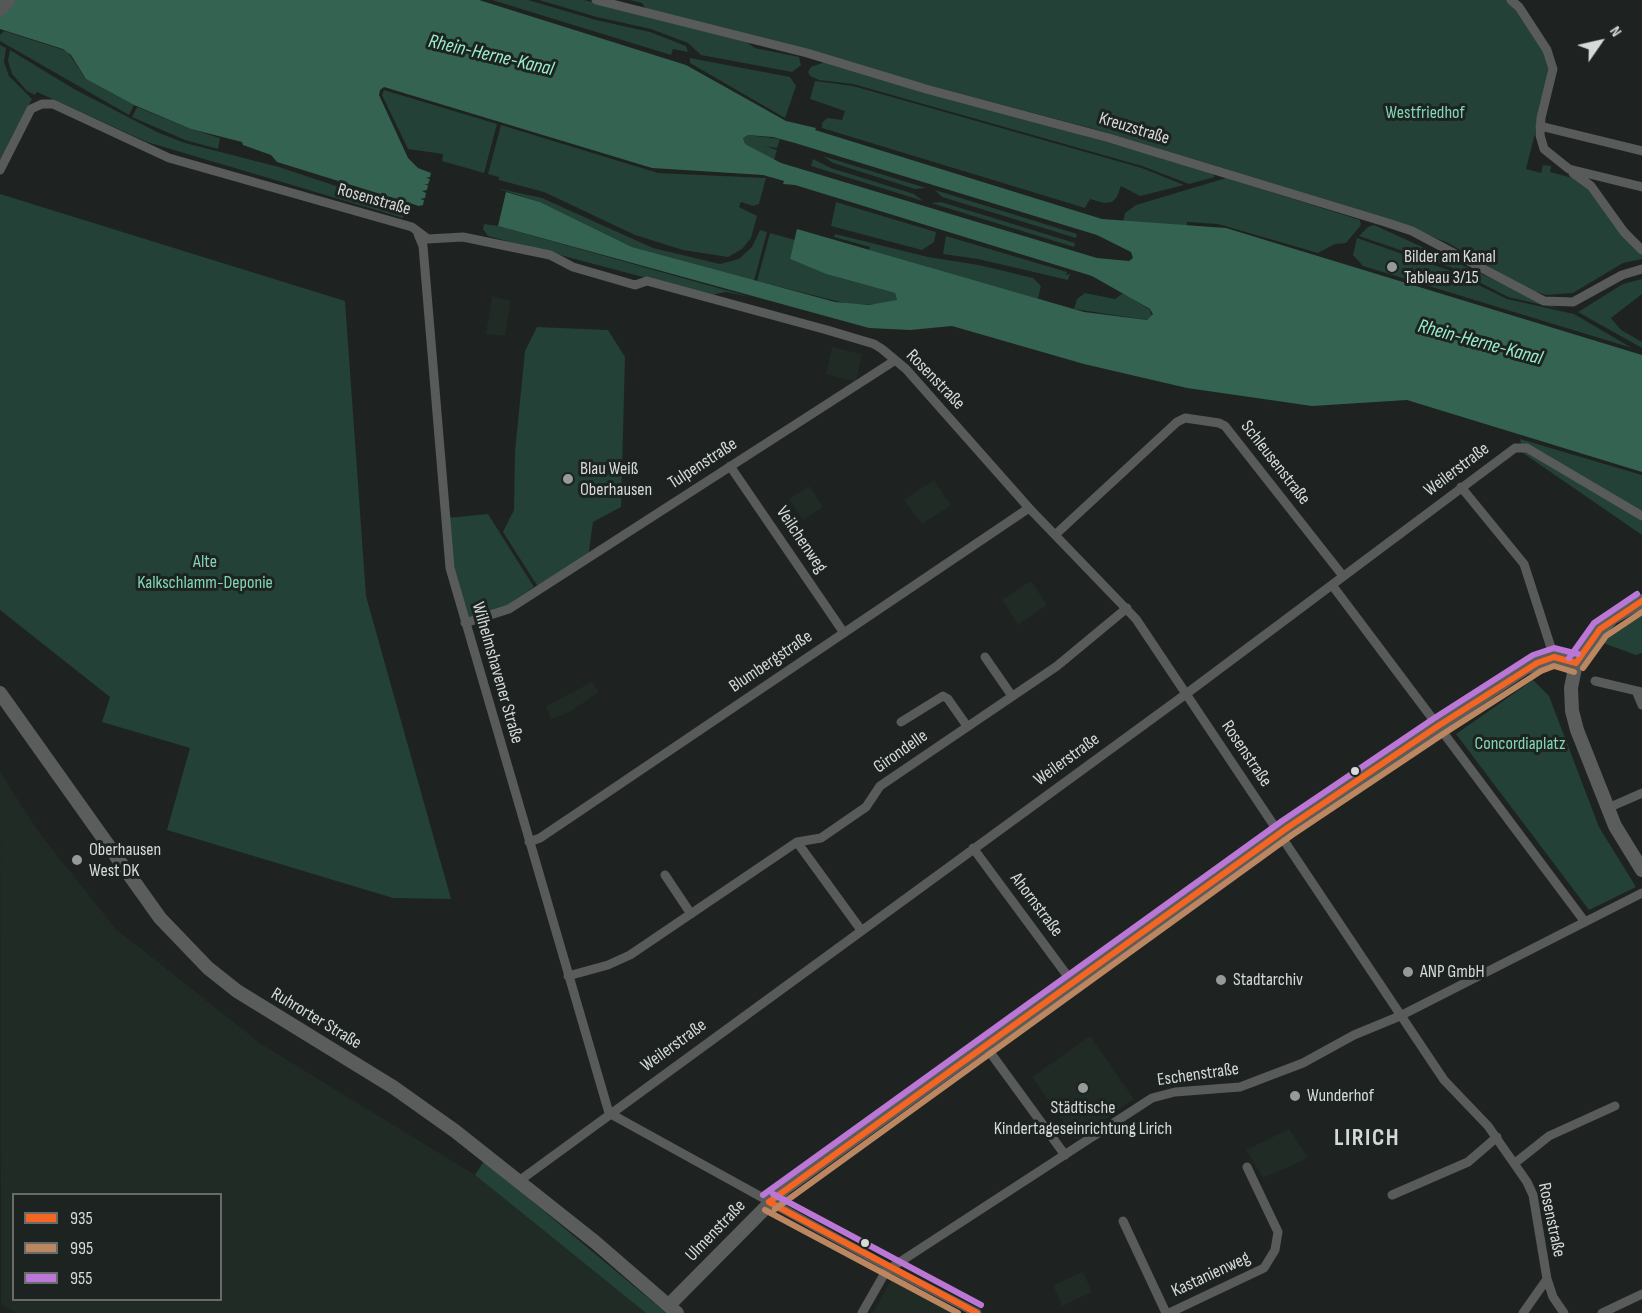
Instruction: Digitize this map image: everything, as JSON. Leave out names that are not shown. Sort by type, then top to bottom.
[{"type":"highway","points":[[0,8],[7,0]]},
{"type":"street","name":"Kreuzstraße","points":[[596,0],[807,53],[926,89],[1109,138],[1385,222],[1412,231],[1544,301],[1573,302],[1622,275],[1642,268]]},
{"type":"street","points":[[1511,0],[1520,7],[1542,44],[1553,69],[1540,126],[1544,149],[1591,186],[1624,232],[1642,250]]},
{"type":"street","name":"Rosenstraße","points":[[0,170],[29,112],[39,104],[53,104],[169,158],[412,227],[429,239],[463,237],[550,255],[573,267],[635,285],[647,281],[874,344],[906,369],[1029,508],[1127,608],[1444,1080],[1497,1137],[1515,1163],[1533,1195],[1547,1279],[1552,1297],[1564,1313]]},
{"type":"street","points":[[1540,126],[1642,151]]},
{"type":"street","points":[[1567,169],[1642,187]]},
{"type":"street","name":"Wilhelmshavener Straße","points":[[416,231],[423,246],[450,568],[609,1113]]},
{"type":"street","name":"Tulpenstraße","points":[[465,623],[509,609],[894,361]]},
{"type":"street","name":"Schleusenstraße","points":[[1056,534],[1177,422],[1185,418],[1225,426],[1343,576]]},
{"type":"street","name":"Weilerstraße","points":[[519,1181],[609,1113],[1186,694],[1515,448],[1523,447],[1642,516]]},
{"type":"street","name":"Veilchenweg","points":[[730,466],[844,633]]},
{"type":"street","points":[[1461,487],[1524,564],[1554,657],[1576,663]]},
{"type":"street","name":"Blumbergstraße","points":[[529,842],[540,838],[1029,508]]},
{"type":"street","points":[[1332,585],[1558,883],[1585,922]]},
{"type":"street","points":[[1642,601],[1623,611],[1600,629],[1576,663],[1571,681],[1574,721],[1608,808],[1624,843],[1642,870]]},
{"type":"street","name":"Girondelle","points":[[568,976],[624,958],[797,842],[821,838],[866,807],[880,786],[1071,655],[1127,608]]},
{"type":"street","points":[[985,657],[1012,696]]},
{"type":"street","name":"Ulmenstraße","points":[[673,1309],[769,1202],[785,1188],[1280,834],[1442,730],[1526,668],[1554,657]]},
{"type":"street","points":[[1595,681],[1640,692],[1642,705]]},
{"type":"street","name":"Ruhrorter Straße","points":[[0,693],[160,918],[208,968],[247,998],[423,1107],[519,1181],[673,1309]]},
{"type":"street","name":"Girondelle","points":[[901,722],[943,696],[948,699],[967,726]]},
{"type":"street","points":[[1608,808],[1642,793]]},
{"type":"street","points":[[797,842],[861,930]]},
{"type":"street","name":"Ahornstraße","points":[[973,848],[1072,982]]},
{"type":"street","points":[[665,874],[692,914]]},
{"type":"street","name":"Eschenstraße","points":[[862,1313],[883,1274],[890,1268],[1157,1096],[1253,1083],[1303,1063],[1354,1035],[1400,1016],[1642,893]]},
{"type":"street","points":[[984,1044],[1065,1155]]},
{"type":"street","points":[[1515,1163],[1549,1136],[1615,1106]]},
{"type":"street","points":[[609,1113],[890,1268],[977,1313]]},
{"type":"street","points":[[1392,1196],[1468,1162],[1497,1137]]},
{"type":"street","name":"Kastanienweg","points":[[1123,1221],[1167,1313],[1264,1268],[1275,1250],[1278,1232],[1247,1167]]},
{"type":"street","points":[[1523,1313],[1547,1279]]},
{"type":"street","points":[[1602,1313],[1642,1294]]},
{"type":"shaded area","points":[[492,296],[511,301],[505,336],[486,334]]},
{"type":"shaded area","points":[[832,347],[862,354],[856,382],[826,374]]},
{"type":"shaded area","points":[[934,480],[951,505],[922,524],[904,500]]},
{"type":"shaded area","points":[[809,486],[823,507],[803,520],[789,499]]},
{"type":"shaded area","points":[[1031,581],[1047,605],[1018,625],[1002,600]]},
{"type":"shaded area","points":[[592,682],[599,692],[570,712],[551,719],[546,706]]},
{"type":"shaded area","points":[[0,772],[40,834],[115,928],[261,1044],[475,1175],[646,1313],[16,1313],[1,1304]]},
{"type":"shaded area","name":"Städtische Kindertageseinrichtung Lirich","points":[[1090,1036],[1134,1099],[1076,1140],[1032,1077]]},
{"type":"shaded area","points":[[1289,1129],[1308,1158],[1263,1178],[1246,1150]]},
{"type":"shaded area","points":[[1083,1272],[1092,1292],[1062,1306],[1053,1285]]},
{"type":"shaded area","points":[[892,1278],[958,1313],[873,1313]]},
{"type":"green space","points":[[492,0],[528,0],[596,20],[650,32],[686,46],[688,52],[673,49],[671,55]]},
{"type":"green space","points":[[539,0],[584,0],[745,41],[755,48],[799,57],[801,65],[792,72],[701,55],[688,43],[651,29],[597,17]]},
{"type":"green space","name":"Westfriedhof","points":[[630,0],[1507,0],[1518,9],[1545,52],[1551,70],[1526,169],[1541,173],[1543,165],[1551,166],[1550,172],[1573,178],[1586,186],[1621,234],[1642,255],[1642,259],[1623,263],[1573,293],[1546,295],[1531,290],[1448,243],[1387,218],[1098,130],[647,11],[642,3]]},
{"type":"green space","points":[[4,31],[67,51],[86,79],[134,105],[129,115],[0,41],[0,35]]},
{"type":"green space","points":[[0,45],[6,48],[4,62],[9,76],[32,99],[0,160]]},
{"type":"green space","points":[[10,50],[74,89],[159,133],[185,143],[279,167],[405,209],[403,218],[147,142],[37,92],[35,95],[27,91],[12,74],[8,61]]},
{"type":"green space","points":[[690,58],[790,77],[796,86],[785,118],[690,63]]},
{"type":"green space","points":[[825,62],[1211,172],[1215,177],[1189,184],[1142,166],[853,84],[819,80],[810,76],[808,72],[811,67]]},
{"type":"green space","points":[[815,81],[853,86],[1142,168],[1184,185],[1140,196],[1121,186],[1117,197],[1112,202],[1104,203],[1090,199],[1085,208],[822,128],[822,123],[827,118],[842,120],[845,111],[810,99]]},
{"type":"green space","points":[[384,90],[497,124],[484,173],[442,161],[443,154],[408,149],[382,95]]},
{"type":"green space","points":[[137,107],[220,138],[218,149],[185,140],[132,117]]},
{"type":"green space","points":[[501,125],[658,173],[766,178],[759,204],[753,206],[741,202],[739,207],[757,216],[751,238],[742,249],[728,257],[683,250],[635,235],[544,192],[499,180],[499,177],[488,174]]},
{"type":"green space","points":[[748,135],[780,139],[777,148],[765,146],[777,150],[774,160],[744,144],[743,138]]},
{"type":"green space","points":[[823,156],[926,188],[915,189],[833,163]]},
{"type":"green space","points":[[813,159],[831,168],[914,194],[923,201],[811,166]]},
{"type":"green space","points":[[1226,178],[1360,220],[1361,225],[1346,243],[1335,244],[1318,253],[1218,224],[1187,222],[1187,226],[1123,222],[1125,213],[1136,205]]},
{"type":"green space","points":[[496,188],[542,198],[653,248],[720,264],[739,259],[752,247],[760,230],[767,232],[754,281],[632,247],[540,202]]},
{"type":"green space","points":[[935,190],[1077,234],[1076,238],[942,197]]},
{"type":"green space","name":"Alte Kalkschlamm-Deponie","points":[[0,194],[345,301],[366,596],[451,899],[393,898],[167,830],[190,748],[102,722],[110,697],[0,610]]},
{"type":"green space","points":[[836,202],[936,232],[934,242],[922,250],[831,226]]},
{"type":"green space","points":[[941,202],[1075,243],[1074,247],[931,203]]},
{"type":"green space","points":[[484,224],[750,297],[726,292],[711,295],[488,236],[483,229]]},
{"type":"green space","points":[[1374,225],[1560,309],[1508,297],[1450,267],[1359,236],[1368,227]]},
{"type":"green space","points":[[770,233],[795,240],[790,259],[826,274],[895,293],[897,300],[888,304],[852,305],[757,281]]},
{"type":"green space","points":[[835,234],[928,257],[979,265],[1033,278],[1041,286],[1038,299],[869,250],[870,247],[834,237]]},
{"type":"green space","points":[[946,236],[1067,272],[1066,275],[1070,274],[1068,280],[978,259],[943,254]]},
{"type":"green space","points":[[1357,238],[1448,270],[1507,299],[1574,314],[1632,348],[1363,266],[1353,255]]},
{"type":"green space","points":[[1642,279],[1642,294],[1611,318],[1621,330],[1642,342],[1642,348],[1578,312],[1623,284]]},
{"type":"green space","points":[[1085,293],[1115,299],[1123,293],[1150,310],[1152,316],[1147,320],[1074,309],[1077,299]]},
{"type":"green space","name":"Blau Weiß Oberhausen","points":[[537,327],[608,330],[625,357],[621,507],[593,522],[588,558],[540,590],[503,532],[514,510],[515,451],[525,351]]},
{"type":"green space","points":[[1520,439],[1642,475],[1642,535],[1523,453]]},
{"type":"green space","points":[[488,514],[534,587],[502,609],[467,619],[455,581],[447,518]]},
{"type":"green space","points":[[1642,615],[1642,653],[1636,655],[1603,643],[1626,620]]},
{"type":"green space","name":"Concordiaplatz","points":[[1533,680],[1549,696],[1599,827],[1636,887],[1589,910],[1456,734]]},
{"type":"green space","points":[[484,1161],[666,1313],[646,1313],[475,1175]]},
{"type":"water","name":"Rhein-Herne-Kanal","points":[[0,0],[479,0],[686,65],[786,121],[816,128],[815,130],[1102,219],[1226,228],[1642,355],[1642,472],[1407,400],[1312,406],[1187,388],[1084,364],[952,326],[910,330],[869,328],[498,226],[506,192],[540,202],[632,247],[835,302],[869,305],[897,300],[895,293],[826,274],[790,259],[797,229],[1084,312],[1147,320],[1153,314],[1150,309],[1092,276],[795,185],[783,184],[784,181],[763,175],[652,168],[384,87],[380,90],[379,95],[408,158],[418,168],[431,173],[430,177],[426,178],[430,179],[428,184],[424,184],[428,185],[427,190],[422,191],[426,193],[425,198],[420,199],[424,200],[423,205],[419,206],[277,162],[271,155],[243,145],[242,142],[191,129],[134,105],[86,79],[71,55],[63,49],[0,29]],"holes":[[[748,135],[773,137],[1097,235],[1131,252],[1133,258],[1129,261],[1097,258],[781,163],[745,144],[743,138]]]},
{"type":"transit line","name":"955","points":[[1569,658],[1594,623],[1637,594]]},
{"type":"transit line","name":"935","points":[[1576,663],[1600,629],[1642,601]]},
{"type":"transit line","name":"995","points":[[1583,668],[1606,636],[1642,612]]},
{"type":"transit line","name":"955","points":[[763,1195],[1282,821],[1433,719],[1533,655],[1554,648],[1578,654]]},
{"type":"transit line","name":"935","points":[[769,1202],[1287,828],[1438,726],[1537,663],[1554,657],[1576,663]]},
{"type":"transit line","name":"995","points":[[775,1209],[1292,835],[1541,671],[1554,666],[1574,672]]},
{"type":"transit line","name":"955","points":[[773,1194],[981,1305]]},
{"type":"transit line","name":"935","points":[[769,1202],[977,1313]]},
{"type":"transit line","name":"995","points":[[765,1210],[958,1313]]},
{"type":"place","name":"Bilder am Kanal Tableau 3/15","points":[[1392,267]]},
{"type":"place","name":"Blau Weiß Oberhausen","points":[[568,479]]},
{"type":"place","name":"Oberhausen West DK","points":[[77,860]]},
{"type":"place","name":"ANP GmbH","points":[[1408,972]]},
{"type":"place","name":"Stadtarchiv","points":[[1221,980]]},
{"type":"place","name":"Städtische Kindertageseinrichtung Lirich","points":[[1083,1088]]},
{"type":"place","name":"Wunderhof","points":[[1295,1096]]},
{"type":"district","name":"LIRICH","points":[[1367,1139]]}]
